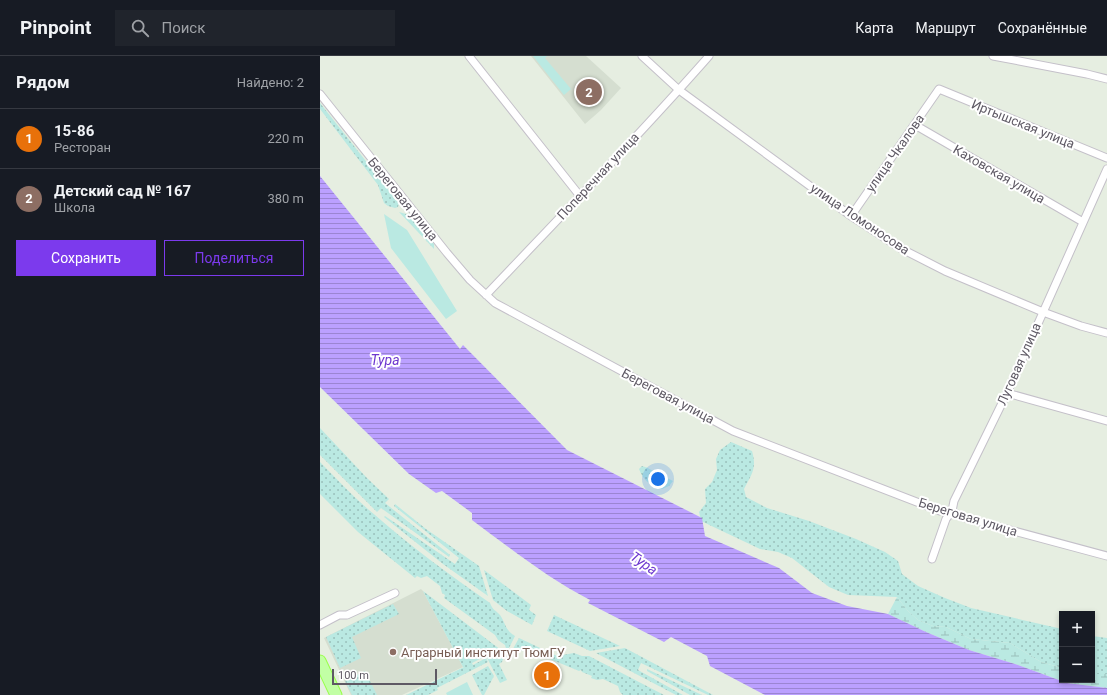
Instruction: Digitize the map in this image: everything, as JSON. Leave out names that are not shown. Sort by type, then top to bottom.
[{"type":"main road","points":[[320,661],[336,695]]},
{"type":"street","points":[[469,56],[580,196]]},
{"type":"street","name":"улица Ломоносова","points":[[642,56],[680,90],[851,216],[900,248],[945,271],[1043,312],[1081,326],[1107,333]]},
{"type":"street","name":"Поперечная улица","points":[[486,295],[680,90],[709,56]]},
{"type":"street","points":[[993,56],[1107,79]]},
{"type":"street","name":"улица Чкалова","points":[[851,216],[915,126],[939,89]]},
{"type":"street","name":"Иртышская улица","points":[[939,89],[1107,158]]},
{"type":"street","name":"Береговая улица","points":[[320,94],[437,241],[470,280],[495,303],[733,431],[940,511],[952,511],[962,518],[1107,556]]},
{"type":"street","name":"Каховская улица","points":[[915,126],[1083,222]]},
{"type":"street","name":"Луговая улица","points":[[932,559],[946,519],[952,511],[954,501],[1007,393],[1107,169]]},
{"type":"street","points":[[1007,393],[1107,421]]},
{"type":"street","points":[[320,625],[339,615],[347,615],[395,593]]},
{"type":"shaded area","points":[[531,56],[586,56],[621,88],[601,110],[585,124]]},
{"type":"shaded area","name":"Аграрный институт ТюмГУ","points":[[421,589],[463,667],[402,695],[351,695],[324,638]]},
{"type":"green space","points":[[533,56],[547,56],[545,58],[571,89],[564,95]]},
{"type":"green space","points":[[320,103],[399,203],[398,207],[395,208],[388,206],[384,203],[378,185],[320,109]]},
{"type":"green space","points":[[399,212],[409,216],[434,244],[434,249]]},
{"type":"green space","points":[[384,214],[407,230],[457,311],[446,319],[391,248]]},
{"type":"green space","points":[[320,428],[389,499],[385,503],[450,555],[449,557],[381,508],[377,512],[320,455]]},
{"type":"green space","points":[[731,442],[752,451],[754,467],[744,489],[746,497],[767,508],[809,521],[885,552],[898,561],[902,574],[918,586],[945,598],[971,608],[1059,628],[1059,667],[1041,662],[1010,643],[971,639],[946,627],[933,626],[918,620],[908,611],[897,597],[848,595],[829,587],[792,558],[778,552],[760,549],[701,521],[699,512],[706,503],[705,489],[712,482],[717,470],[716,459],[720,450]]},
{"type":"green space","points":[[320,462],[354,496],[389,527],[460,582],[490,603],[493,609],[500,615],[507,629],[515,636],[507,652],[505,645],[498,640],[495,635],[444,598],[445,595],[442,593],[440,586],[427,576],[421,578],[417,576],[415,578],[358,532],[320,494]]},
{"type":"green space","points":[[642,466],[673,481],[669,486],[662,489],[654,486],[643,477],[639,469]]},
{"type":"green space","points":[[395,504],[426,529],[479,566],[488,596],[443,564],[384,517],[385,516],[455,564],[459,558],[394,506]]},
{"type":"green space","points":[[484,570],[531,605],[529,610],[536,615],[532,625],[507,611],[493,600]]},
{"type":"green space","points":[[423,591],[501,650],[504,656],[502,662],[499,664],[507,680],[500,683],[486,656],[472,663],[473,665],[486,658],[488,662],[437,688],[438,690],[428,695],[406,695],[464,667]]},
{"type":"green space","points":[[897,597],[908,611],[918,620],[933,626],[946,627],[971,639],[1010,643],[1041,662],[1059,667],[1059,680],[1015,664],[969,650],[888,614]]},
{"type":"green space","points":[[393,604],[399,614],[352,637],[361,658],[340,668],[326,637]]},
{"type":"green space","points":[[554,615],[620,646],[590,651],[547,631]]},
{"type":"green space","points":[[1095,636],[1107,638],[1107,674],[1095,674]]},
{"type":"green space","points":[[519,638],[557,656],[574,653],[582,656],[589,656],[664,695],[623,695],[618,686],[603,679],[597,680],[591,678],[592,676],[582,672],[581,670],[579,671],[538,654],[538,651],[532,651],[531,653],[518,650],[509,656]]},
{"type":"green space","points":[[625,648],[713,695],[708,695],[641,663],[638,670],[683,695],[676,695],[596,653]]},
{"type":"green space","points":[[488,666],[494,676],[484,695],[482,695],[472,675]]},
{"type":"green space","points":[[647,669],[702,695],[690,695],[647,671]]},
{"type":"green space","points":[[365,671],[377,695],[352,695],[345,681]]},
{"type":"green space","points":[[1095,674],[1107,674],[1107,688],[1067,683],[1095,683]]},
{"type":"green space","points":[[467,682],[473,695],[447,695],[446,693]]},
{"type":"water","name":"Тура","points":[[320,176],[460,349],[463,345],[567,450],[702,518],[705,536],[779,568],[812,593],[847,606],[888,614],[969,650],[1015,664],[1059,680],[1059,683],[1107,688],[1107,695],[765,695],[710,666],[707,656],[671,637],[664,642],[588,603],[590,600],[544,572],[472,520],[472,513],[442,491],[436,493],[409,474],[320,387]]},
{"type":"place","name":"Детский сад № 167","points":[[589,92]]},
{"type":"place","name":"Аграрный институт ТюмГУ","points":[[393,652]]},
{"type":"place","name":"15-86","points":[[547,675]]}]
